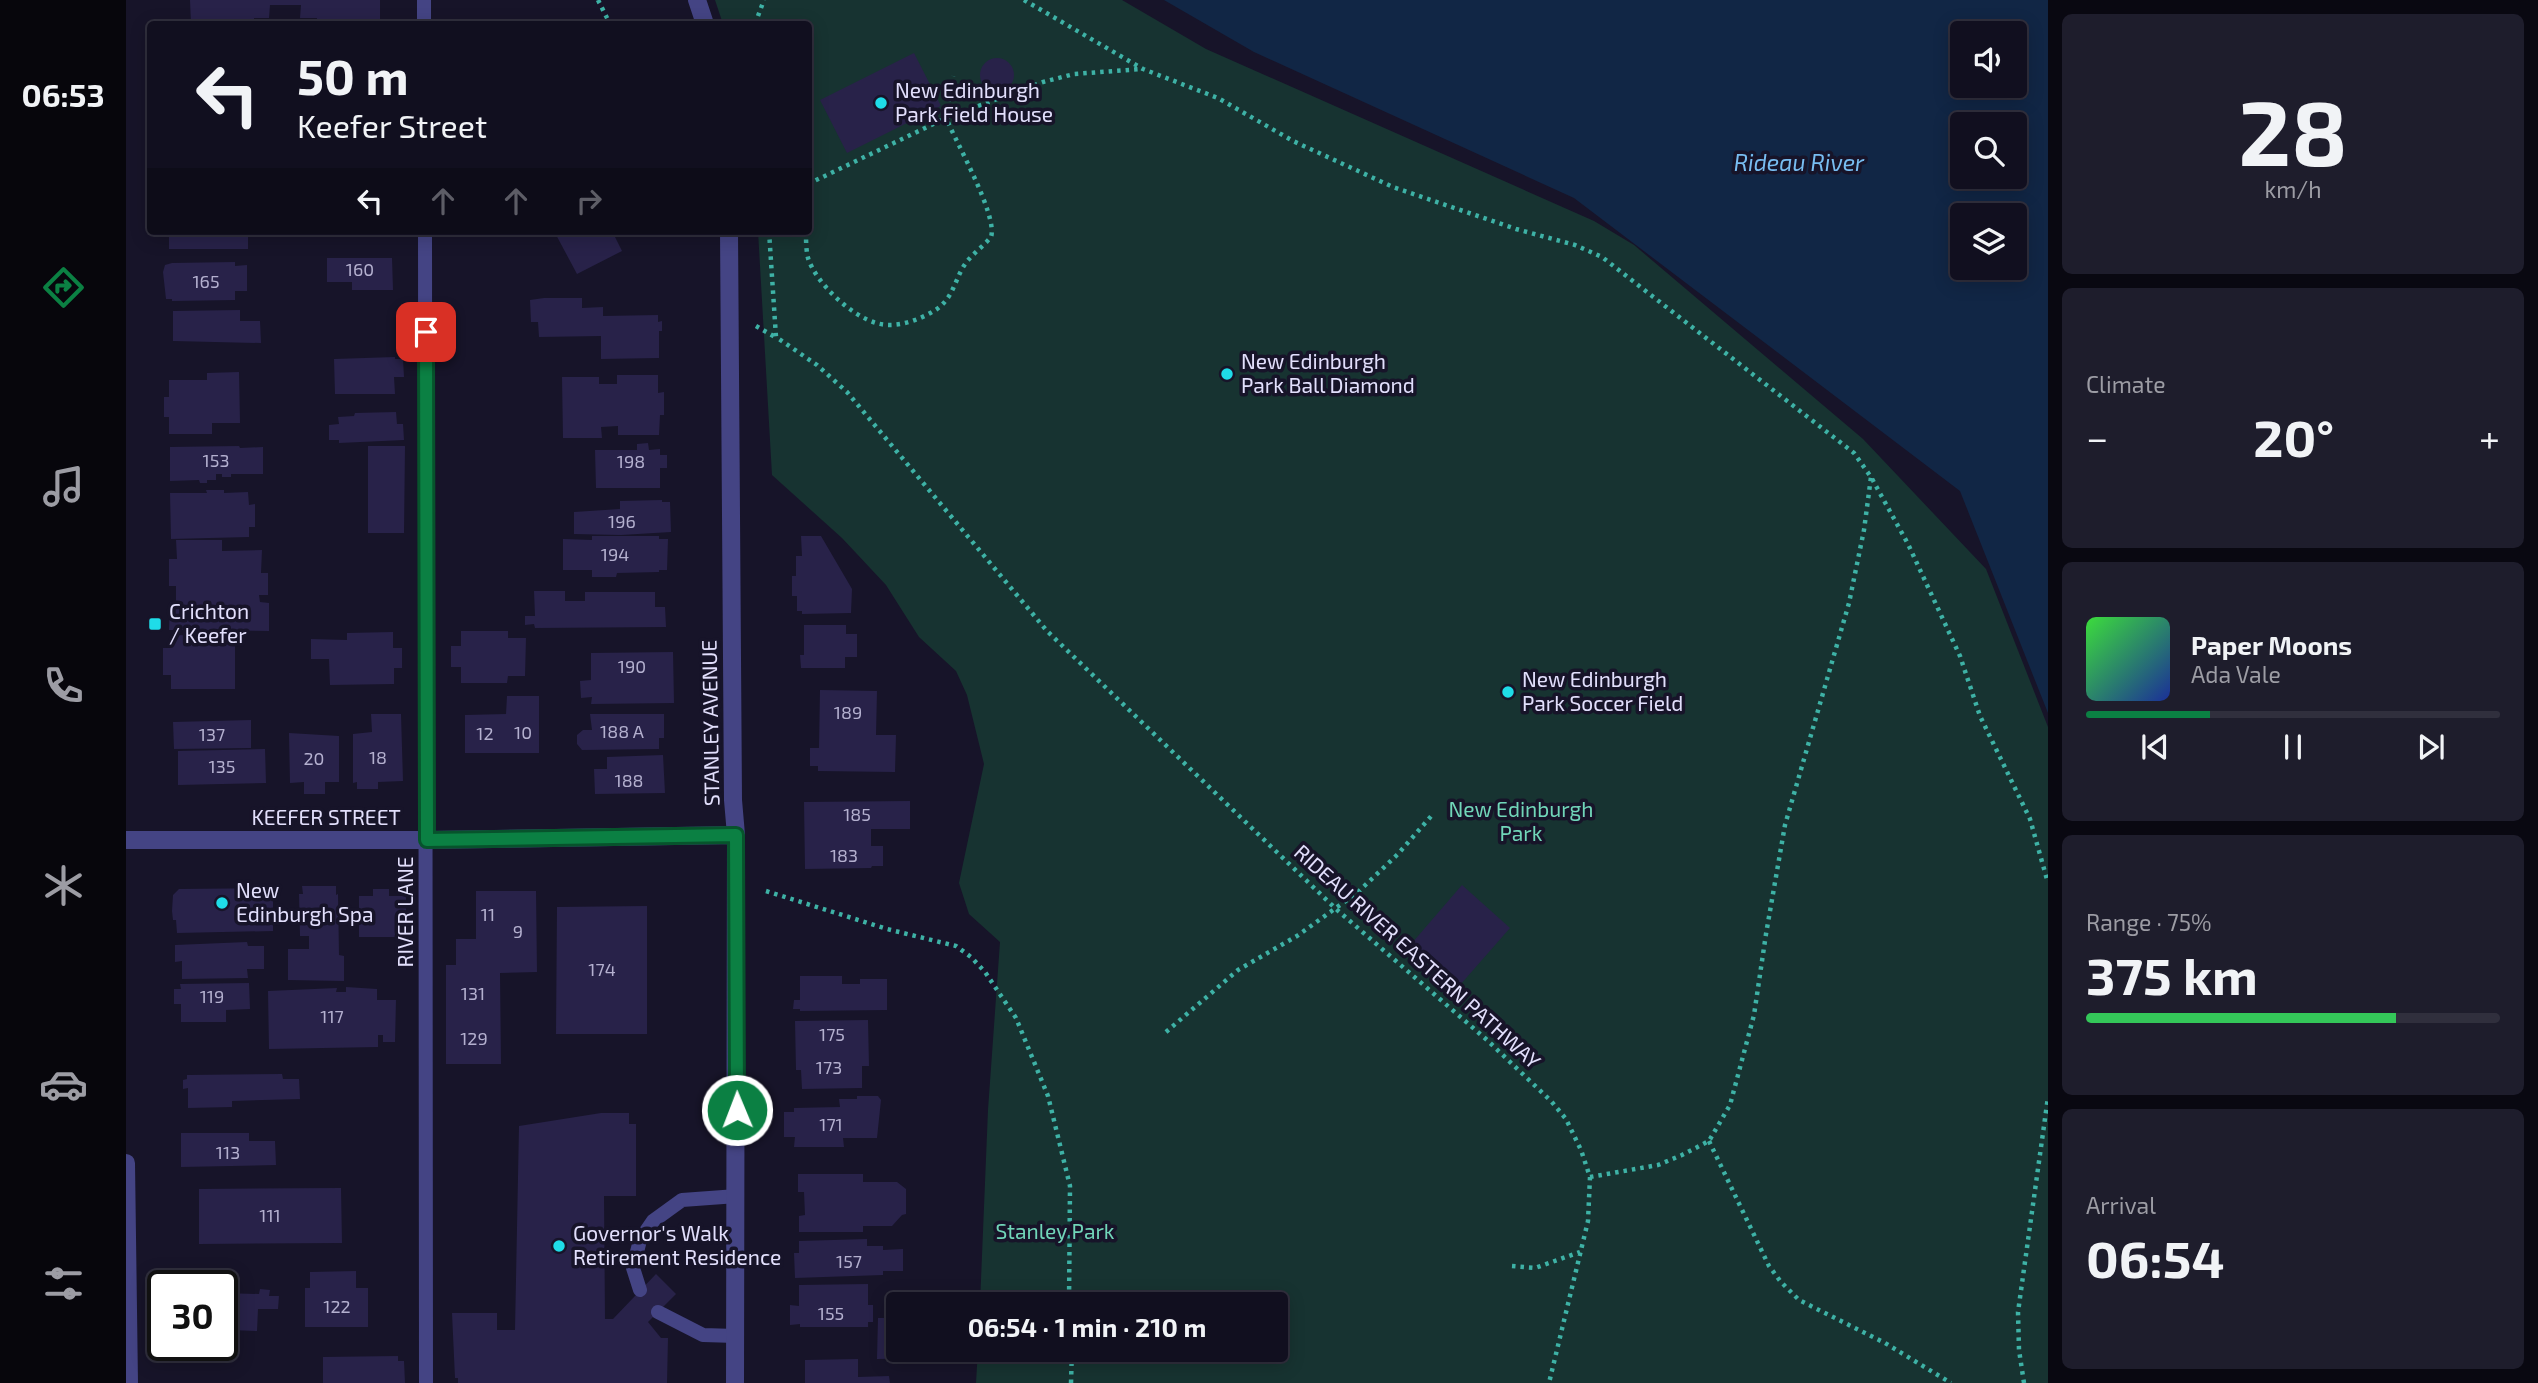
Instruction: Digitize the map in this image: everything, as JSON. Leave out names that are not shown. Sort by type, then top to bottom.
[{"type":"street","points":[[697,0],[704,21]]},
{"type":"street","name":"STANLEY AVENUE","points":[[729,235],[733,800],[736,835],[735,1383]]},
{"type":"street","name":"KEEFER STREET","points":[[126,840],[427,840],[736,835]]},
{"type":"street","points":[[126,1163],[130,1383]]},
{"type":"lane","points":[[424,0],[424,21]]},
{"type":"lane","name":"RIVER LANE","points":[[425,235],[426,1383]]},
{"type":"lane","points":[[640,1290],[633,1268],[640,1240],[653,1221],[682,1200],[737,1196]]},
{"type":"lane","points":[[658,1312],[703,1335],[736,1336]]},
{"type":"path","points":[[598,0],[608,21]]},
{"type":"path","points":[[756,21],[764,0]]},
{"type":"path","points":[[1024,0],[1143,69],[1218,98],[1293,141],[1393,187],[1516,229],[1575,245],[1602,257],[1854,453],[1871,477],[1908,544],[1960,656],[1980,716],[2030,819],[2048,883]]},
{"type":"path","points":[[812,182],[946,118],[1064,77],[1143,69]]},
{"type":"path","points":[[806,235],[807,255],[817,278],[838,300],[876,323],[903,324],[939,307],[951,295],[969,259],[991,237],[993,230],[986,206],[946,118],[953,76]]},
{"type":"path","name":"RIDEAU RIVER EASTERN PATHWAY","points":[[769,235],[776,337],[817,365],[847,392],[1047,631],[1336,909],[1487,1040],[1551,1101],[1566,1119],[1590,1177],[1590,1211],[1549,1383]]},
{"type":"path","points":[[1590,1177],[1658,1165],[1709,1141],[1730,1105],[1754,1016],[1785,825],[1849,603],[1864,530],[1871,477]]},
{"type":"path","points":[[1166,1032],[1238,970],[1297,936],[1358,892],[1398,854],[1433,814]]},
{"type":"path","points":[[766,891],[887,929],[956,946],[985,972],[1016,1018],[1048,1096],[1070,1186],[1069,1292]]},
{"type":"path","points":[[2024,1383],[2019,1350],[2018,1312],[2048,1097]]},
{"type":"path","points":[[1709,1141],[1769,1266],[1790,1291],[1799,1300],[1885,1343],[1951,1383]]},
{"type":"path","points":[[1512,1266],[1535,1268],[1581,1252]]},
{"type":"path","points":[[1072,1362],[1072,1383]]},
{"type":"green space","name":"New Edinburgh Park","points":[[715,0],[1122,0],[1206,49],[1594,221],[1634,245],[1863,439],[1986,569],[2048,727],[2048,1383],[976,1383],[977,1362],[1288,1362],[1288,1292],[980,1292],[988,1110],[1000,942],[969,914],[959,883],[984,764],[967,695],[956,671],[919,637],[886,585],[842,538],[772,475],[758,235],[812,235],[812,21],[722,21]]},
{"type":"water","name":"Rideau River","points":[[1164,0],[2048,0],[2048,713],[1960,491],[1574,198],[1254,52]]},
{"type":"building","points":[[190,0],[380,0],[380,21],[316,21],[317,18],[300,18],[301,5],[270,5],[269,18],[254,18],[254,21],[191,21]]},
{"type":"building","name":"New Edinburgh Park Field House","points":[[914,53],[941,106],[847,153],[820,100]]},
{"type":"building","points":[[997,58],[1009,63],[1014,75],[1009,87],[997,92],[985,87],[980,75],[985,63]]},
{"type":"building","points":[[169,235],[248,235],[248,249],[169,249]]},
{"type":"building","points":[[556,235],[614,235],[622,251],[577,274]]},
{"type":"building","points":[[327,258],[392,258],[393,290],[352,290],[352,282],[327,282]]},
{"type":"building","points":[[235,262],[235,266],[247,265],[247,291],[235,291],[235,300],[166,299],[163,272],[165,265]]},
{"type":"building","points":[[582,298],[582,308],[603,307],[603,316],[658,315],[658,322],[662,321],[662,331],[659,331],[659,358],[601,359],[601,336],[539,337],[538,322],[531,322],[530,300]]},
{"type":"building","points":[[240,310],[240,321],[260,321],[261,343],[173,341],[173,311]]},
{"type":"building","points":[[334,359],[403,359],[404,377],[394,377],[395,394],[335,394]]},
{"type":"building","points":[[239,372],[240,423],[212,423],[212,434],[169,434],[169,417],[164,417],[164,397],[169,397],[169,380],[207,380],[207,373]]},
{"type":"building","points":[[617,375],[658,375],[658,393],[664,392],[664,415],[660,415],[659,435],[618,435],[618,426],[601,427],[602,438],[563,438],[562,377],[599,377],[599,384],[617,384]]},
{"type":"building","points":[[396,412],[397,424],[403,424],[404,440],[339,443],[339,440],[329,440],[329,425],[339,424],[338,417],[354,416],[355,413]]},
{"type":"building","points":[[648,443],[649,450],[660,449],[660,455],[667,455],[667,468],[660,468],[660,488],[596,488],[595,450],[637,450],[637,444]]},
{"type":"building","points":[[368,446],[405,446],[404,533],[368,533]]},
{"type":"building","points":[[170,447],[263,447],[263,474],[231,474],[231,477],[222,477],[222,474],[216,474],[216,480],[207,480],[207,483],[200,483],[199,480],[170,481]]},
{"type":"building","points":[[206,490],[224,490],[224,493],[248,492],[249,505],[255,504],[255,527],[249,527],[249,537],[171,539],[170,493],[207,493]]},
{"type":"building","points":[[620,501],[670,502],[671,532],[574,534],[574,512],[620,509]]},
{"type":"building","points":[[592,536],[659,536],[659,539],[668,539],[667,570],[617,573],[616,577],[592,577],[592,570],[563,570],[563,539],[592,540]]},
{"type":"building","points":[[801,536],[821,536],[852,589],[851,613],[802,614],[802,611],[797,611],[797,596],[792,596],[792,576],[796,576],[796,556],[802,556]]},
{"type":"building","points":[[176,540],[222,540],[222,551],[262,550],[261,573],[268,573],[268,595],[259,595],[260,602],[269,603],[269,631],[169,630],[170,602],[176,602],[176,586],[169,586],[169,559],[177,559]]},
{"type":"building","points":[[534,591],[565,591],[565,601],[585,601],[585,592],[655,592],[655,607],[665,607],[666,627],[535,628],[534,624],[525,625],[525,616],[535,616]]},
{"type":"building","points":[[804,625],[846,625],[846,634],[857,634],[857,657],[845,657],[845,668],[801,668]]},
{"type":"building","points":[[461,631],[508,631],[508,638],[526,638],[525,676],[508,676],[507,683],[461,683],[461,667],[451,667],[451,646],[461,646]]},
{"type":"building","points":[[393,632],[393,648],[402,648],[402,668],[394,668],[394,684],[330,685],[329,659],[311,659],[311,639],[347,640],[347,633]]},
{"type":"building","points":[[171,635],[235,636],[235,689],[171,689],[171,675],[163,675],[163,648],[171,648]]},
{"type":"building","points":[[673,652],[674,703],[591,704],[592,697],[581,698],[580,681],[591,680],[591,653]]},
{"type":"building","points":[[820,690],[877,691],[876,735],[896,735],[895,772],[818,771],[818,766],[810,766],[810,748],[819,748]]},
{"type":"building","points":[[507,696],[539,696],[539,753],[465,753],[465,715],[506,714]]},
{"type":"building","points":[[371,714],[401,714],[403,781],[378,782],[378,789],[357,789],[357,782],[353,783],[353,734],[372,732]]},
{"type":"building","points":[[590,714],[664,714],[664,738],[659,738],[659,749],[582,750],[577,744],[577,735],[583,730],[592,730]]},
{"type":"building","points":[[251,720],[251,748],[174,749],[173,722]]},
{"type":"building","points":[[289,733],[339,736],[339,782],[325,782],[325,794],[304,794],[304,782],[290,783]]},
{"type":"building","points":[[265,749],[266,783],[178,785],[178,751]]},
{"type":"building","points":[[663,755],[665,793],[595,794],[594,769],[607,769],[607,757]]},
{"type":"building","points":[[910,801],[910,829],[871,829],[871,846],[883,846],[883,866],[805,869],[804,802]]},
{"type":"building","points":[[1462,885],[1510,928],[1460,985],[1412,943]]},
{"type":"building","points":[[302,886],[336,886],[339,955],[344,956],[344,981],[288,980],[288,949],[309,949],[309,936],[300,936],[299,894],[303,894]]},
{"type":"building","points":[[273,888],[273,931],[177,933],[172,911],[173,895],[179,889]]},
{"type":"building","points":[[373,889],[389,889],[389,896],[406,896],[406,937],[359,937],[359,896],[373,896]]},
{"type":"building","points":[[476,891],[536,891],[537,972],[500,973],[501,1064],[446,1064],[446,965],[456,965],[456,939],[476,939]]},
{"type":"building","points":[[647,906],[647,1034],[556,1034],[557,907]]},
{"type":"building","points":[[247,942],[248,946],[264,946],[264,969],[247,969],[248,978],[182,979],[182,961],[175,962],[175,945]]},
{"type":"building","points":[[800,976],[842,976],[842,984],[860,984],[860,979],[887,979],[887,1010],[793,1009],[794,1000],[800,1000]]},
{"type":"building","points":[[249,983],[250,1009],[226,1010],[226,1022],[181,1022],[181,1004],[174,1004],[174,989],[181,989],[180,984]]},
{"type":"building","points":[[346,987],[377,989],[377,1000],[396,1000],[395,1042],[383,1042],[383,1035],[378,1035],[378,1047],[269,1049],[268,991],[337,988],[336,992],[346,992]]},
{"type":"building","points":[[868,1020],[869,1066],[862,1066],[862,1088],[802,1089],[801,1070],[796,1070],[795,1021]]},
{"type":"building","points":[[282,1074],[283,1079],[299,1079],[300,1099],[232,1101],[232,1107],[188,1108],[188,1088],[183,1089],[183,1080],[187,1079],[187,1075]]},
{"type":"building","points":[[857,1096],[878,1096],[881,1100],[877,1138],[843,1138],[844,1147],[794,1147],[795,1137],[784,1137],[784,1112],[794,1112],[794,1108],[840,1107],[839,1099],[857,1099]]},
{"type":"building","name":"Governor's Walk Retirement Residence","points":[[601,1113],[629,1113],[629,1124],[636,1124],[636,1196],[604,1196],[605,1319],[613,1319],[656,1274],[676,1294],[648,1322],[661,1338],[668,1338],[667,1383],[458,1383],[458,1378],[455,1378],[452,1313],[497,1313],[497,1330],[515,1330],[519,1126]]},
{"type":"building","points":[[181,1133],[249,1133],[249,1141],[275,1141],[276,1165],[181,1167]]},
{"type":"building","points":[[798,1174],[863,1174],[863,1182],[897,1182],[906,1189],[906,1214],[892,1226],[863,1226],[863,1232],[799,1232],[799,1216],[805,1215],[804,1192],[798,1192]]},
{"type":"building","points":[[341,1188],[342,1243],[199,1244],[199,1189]]},
{"type":"building","points":[[867,1239],[867,1246],[883,1246],[883,1250],[903,1249],[903,1271],[883,1271],[883,1275],[795,1278],[794,1253],[799,1253],[799,1241]]},
{"type":"building","points":[[356,1271],[356,1288],[368,1288],[368,1327],[305,1327],[305,1288],[310,1288],[310,1272]]},
{"type":"building","points":[[868,1284],[868,1305],[873,1305],[873,1322],[868,1322],[868,1327],[790,1325],[790,1305],[799,1306],[799,1285]]},
{"type":"building","points":[[260,1289],[270,1290],[269,1296],[279,1296],[278,1309],[258,1309],[257,1331],[238,1330],[238,1293],[259,1294]]},
{"type":"building","points":[[878,1318],[886,1318],[886,1359],[877,1359]]},
{"type":"building","points":[[398,1356],[398,1361],[404,1361],[405,1383],[323,1383],[323,1357]]},
{"type":"building","points":[[858,1359],[858,1377],[889,1376],[890,1383],[805,1383],[805,1360]]},
{"type":"place","name":"New Edinburgh Park Field House","points":[[881,103]]},
{"type":"place","name":"New Edinburgh Park Ball Diamond","points":[[1227,374]]},
{"type":"place","name":"Crichton / Keefer","points":[[155,624]]},
{"type":"place","name":"New Edinburgh Park Soccer Field","points":[[1508,692]]},
{"type":"place","name":"New Edinburgh Spa","points":[[222,903]]},
{"type":"place","name":"Governor's Walk Retirement Residence","points":[[559,1246]]},
{"type":"route","points":[[426,332],[427,840],[736,835],[737,1110]]},
{"type":"park label","name":"Stanley Park","points":[[1055,1232]]}]
